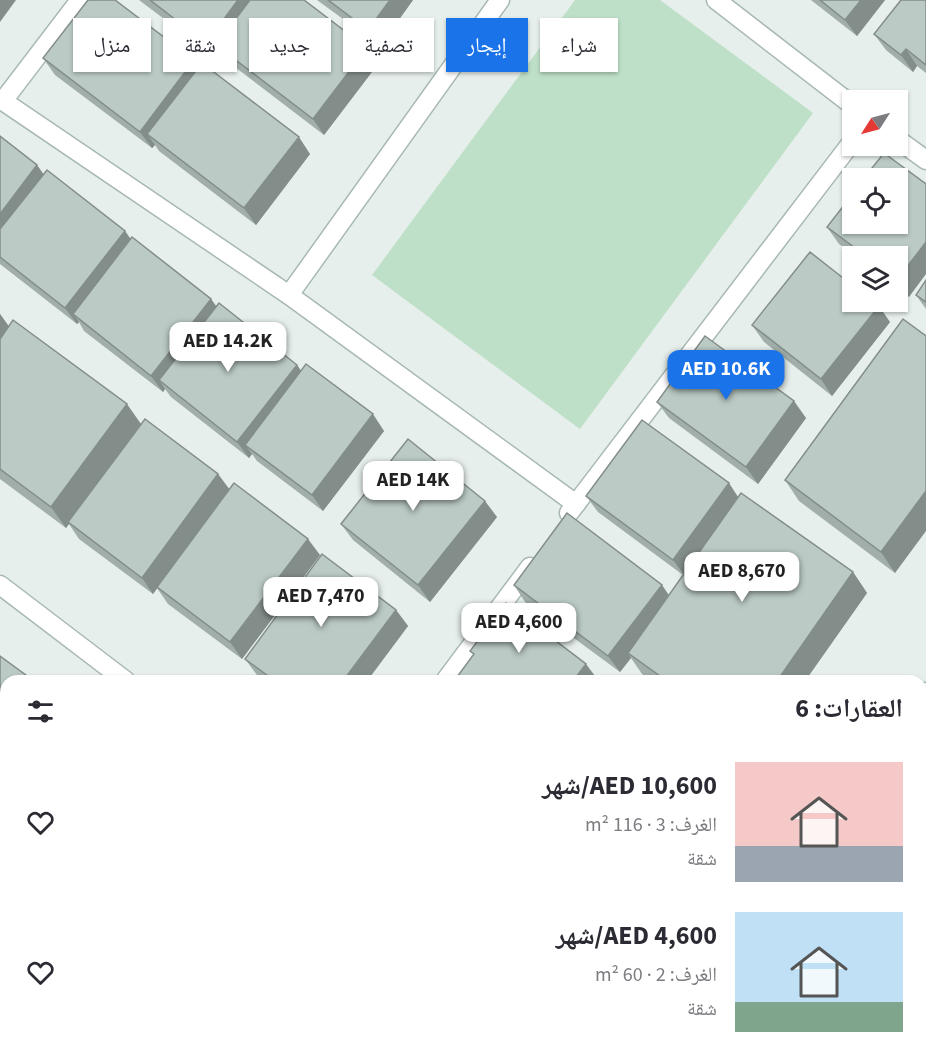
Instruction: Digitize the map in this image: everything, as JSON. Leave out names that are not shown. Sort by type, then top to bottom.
[{"type":"street","points":[[80,0],[2,100],[289,295],[576,504]]},
{"type":"street","points":[[289,295],[500,0]]},
{"type":"street","points":[[717,0],[842,97]]},
{"type":"street","points":[[908,147],[926,160]]},
{"type":"street","points":[[562,523],[842,155]]},
{"type":"street","points":[[449,675],[541,551]]},
{"type":"street","points":[[0,585],[118,675]]},
{"type":"green space","points":[[575,0],[660,0],[813,113],[580,429],[372,275],[522,72],[528,72],[528,64],[540,47],[540,72],[618,72],[618,18],[562,18]]},
{"type":"building","points":[[88,0],[115,0],[139,18],[74,18]]},
{"type":"building","points":[[150,0],[238,0],[225,18],[173,18]]},
{"type":"building","points":[[250,0],[304,0],[328,18],[249,18],[249,70],[237,61],[236,18]]},
{"type":"building","points":[[328,0],[390,0],[377,18],[352,18]]},
{"type":"building","points":[[820,0],[861,0],[845,20]]},
{"type":"building","points":[[901,0],[926,0],[926,65],[906,49],[901,55],[874,34]]},
{"type":"building","points":[[73,19],[73,72],[151,72],[151,27],[163,36],[163,72],[185,72],[140,132],[43,58]]},
{"type":"building","points":[[331,21],[343,30],[343,72],[349,72],[313,119],[251,72],[331,72]]},
{"type":"building","points":[[195,72],[214,72],[299,137],[244,208],[147,134]]},
{"type":"building","points":[[0,136],[37,165],[0,214]]},
{"type":"building","points":[[882,156],[888,156],[904,168],[872,168]]},
{"type":"building","points":[[47,170],[125,231],[65,308],[0,257],[0,229]]},
{"type":"building","points":[[908,171],[926,184],[926,242],[908,266],[908,246],[853,246],[827,227],[842,208],[842,234],[908,234]]},
{"type":"building","points":[[132,237],[211,299],[151,376],[73,314]]},
{"type":"building","points":[[810,252],[842,277],[842,312],[874,312],[821,379],[752,325]]},
{"type":"building","points":[[926,280],[926,302],[916,295]]},
{"type":"building","points":[[219,303],[297,365],[237,442],[159,380]]},
{"type":"building","points":[[903,319],[926,336],[926,491],[881,552],[785,480]]},
{"type":"building","points":[[13,320],[127,404],[51,507],[0,469],[0,339]]},
{"type":"building","points":[[705,336],[794,401],[746,467],[657,402]]},
{"type":"building","points":[[306,364],[373,414],[312,495],[245,445]]},
{"type":"building","points":[[145,419],[218,474],[142,578],[68,522]]},
{"type":"building","points":[[642,420],[729,483],[673,560],[586,496]]},
{"type":"building","points":[[408,439],[485,501],[418,585],[341,524]]},
{"type":"building","points":[[234,483],[308,539],[230,642],[157,587]]},
{"type":"building","points":[[741,493],[853,572],[781,675],[659,675],[628,653]]},
{"type":"building","points":[[567,513],[662,585],[608,656],[514,585]]},
{"type":"building","points":[[322,554],[396,610],[347,675],[267,675],[245,659]]},
{"type":"building","points":[[506,603],[586,664],[578,675],[458,675],[474,654],[470,651]]},
{"type":"building","points":[[0,656],[26,675],[0,675]]}]
